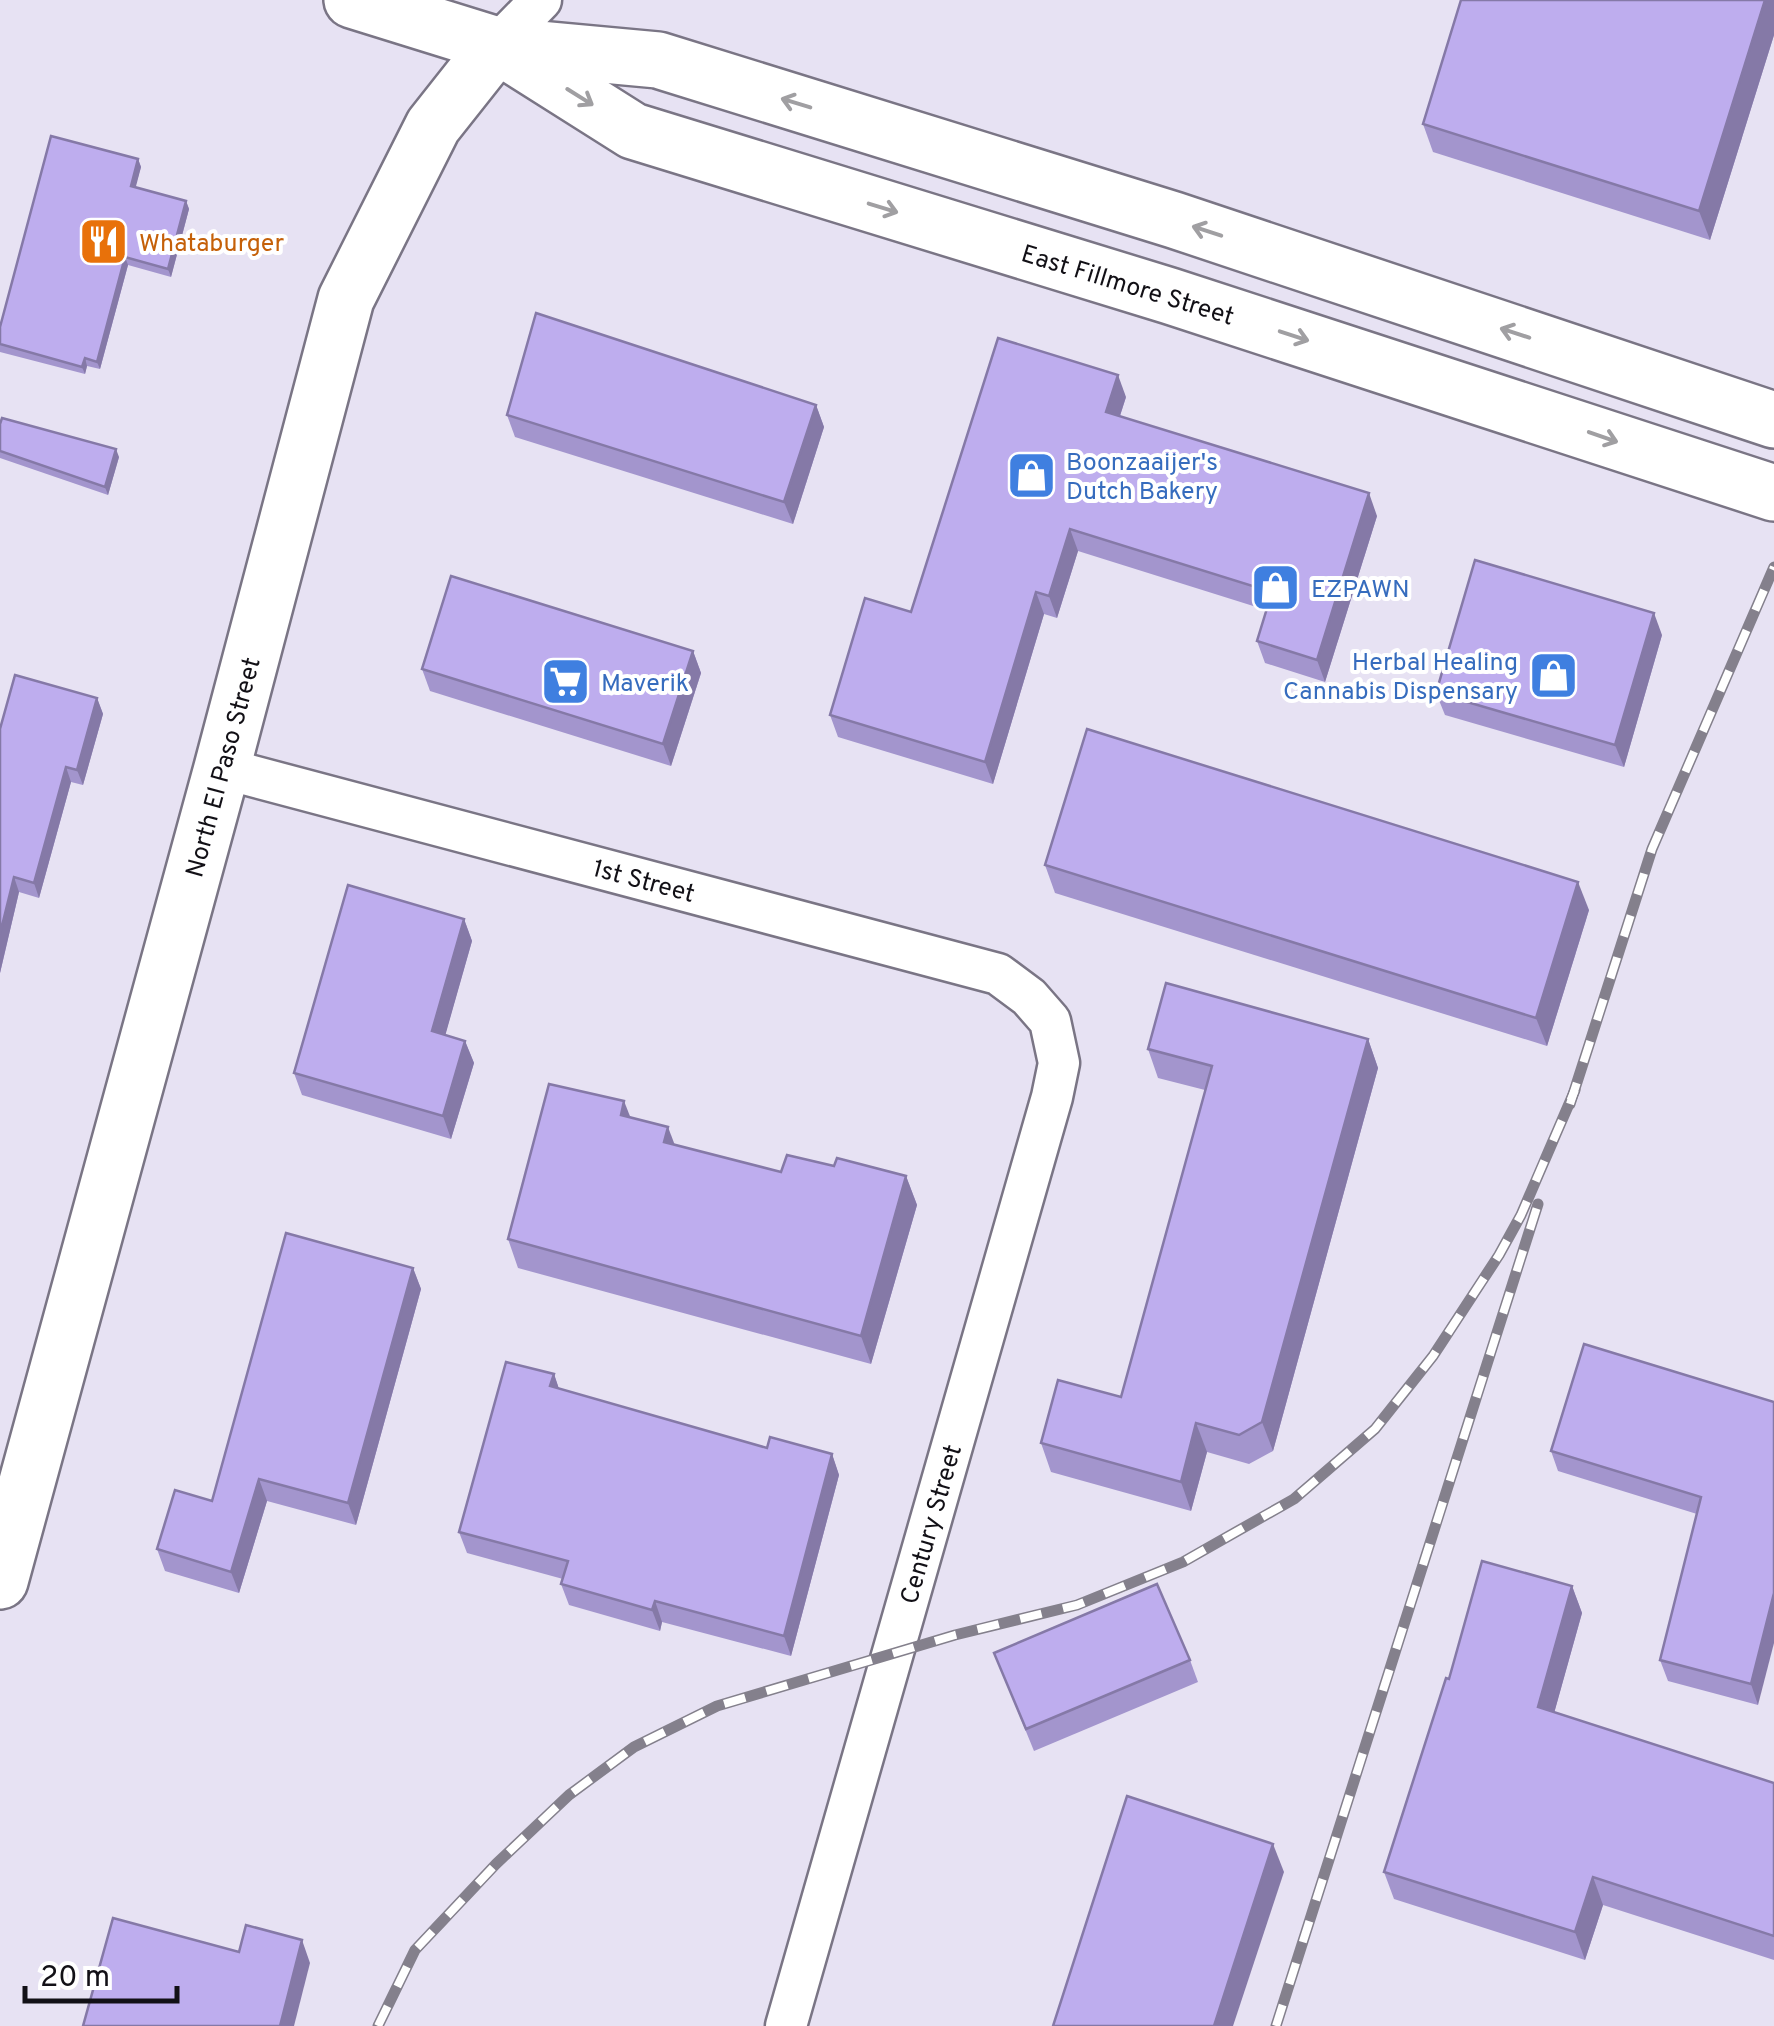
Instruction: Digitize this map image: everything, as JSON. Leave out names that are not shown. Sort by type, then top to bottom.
[{"type":"main road","name":"East Fillmore Street","points":[[352,0],[497,45],[658,60],[1174,220],[1774,420]]},
{"type":"main road","name":"East Fillmore Street","points":[[497,45],[633,131],[1170,296],[1774,493]]},
{"type":"main road","name":"North El Paso Street","points":[[0,1581],[346,299],[433,126],[497,45]]},
{"type":"street","name":"North El Paso Street","points":[[497,45],[542,0]]},
{"type":"street","name":"1st Street","points":[[222,768],[998,974],[1030,997],[1050,1021]]},
{"type":"street","name":"Century Street","points":[[786,2026],[1052,1098],[1059,1064],[1050,1021]]},
{"type":"building","points":[[1461,0],[1765,0],[1699,211],[1423,124]]},
{"type":"building","name":"Whataburger","points":[[51,136],[138,159],[131,186],[186,201],[168,269],[125,257],[97,362],[85,358],[82,367],[0,344],[0,327]]},
{"type":"building","points":[[536,313],[816,405],[784,502],[507,415]]},
{"type":"building","points":[[998,338],[1118,375],[1106,412],[1369,493],[1317,660],[1257,641],[1272,592],[1070,529],[1049,596],[1036,592],[985,762],[830,715],[865,598],[911,612]]},
{"type":"building","points":[[2,418],[116,449],[105,487],[0,451]]},
{"type":"building","name":"Herbal Healing Cannabis Dispensary","points":[[1475,560],[1654,613],[1615,745],[1436,693]]},
{"type":"building","name":"Maverik","points":[[451,576],[693,651],[663,744],[422,669]]},
{"type":"building","points":[[15,675],[97,698],[77,770],[66,767],[34,883],[14,877],[0,934],[0,729]]},
{"type":"building","points":[[1087,729],[1578,882],[1536,1018],[1045,865]]},
{"type":"building","points":[[348,885],[464,919],[432,1031],[465,1041],[443,1116],[294,1073]]},
{"type":"building","points":[[1166,983],[1368,1039],[1262,1422],[1239,1435],[1196,1423],[1181,1482],[1041,1443],[1058,1380],[1121,1397],[1212,1066],[1148,1049]]},
{"type":"building","points":[[549,1084],[624,1101],[621,1115],[668,1127],[664,1142],[781,1172],[787,1155],[834,1166],[837,1158],[906,1176],[861,1336],[508,1239]]},
{"type":"building","points":[[286,1233],[413,1268],[348,1503],[259,1479],[231,1572],[157,1549],[175,1490],[212,1501]]},
{"type":"building","points":[[1584,1344],[1774,1402],[1774,1593],[1751,1684],[1660,1660],[1701,1497],[1551,1451]]},
{"type":"building","points":[[506,1362],[554,1374],[550,1386],[767,1448],[770,1437],[832,1454],[784,1636],[655,1601],[652,1610],[561,1584],[568,1561],[459,1532]]},
{"type":"building","points":[[1482,1561],[1572,1586],[1538,1707],[1774,1783],[1774,1936],[1593,1877],[1575,1932],[1384,1872],[1446,1678],[1449,1679]]},
{"type":"building","points":[[1157,1584],[1190,1660],[1026,1729],[994,1653]]},
{"type":"building","points":[[1127,1796],[1273,1844],[1214,2026],[1053,2026]]},
{"type":"building","points":[[113,1918],[239,1952],[246,1925],[302,1940],[280,2026],[83,2026]]},
{"type":"railway","points":[[1570,1104],[1652,849],[1774,567]]},
{"type":"railway","points":[[378,2026],[415,1950],[496,1864],[569,1795],[634,1747],[717,1706],[955,1635],[1077,1605],[1183,1562],[1294,1499],[1375,1429],[1433,1356],[1521,1215],[1575,1090]]},
{"type":"railway","points":[[1276,2026],[1538,1204]]},
{"type":"place","name":"Whataburger","points":[[104,242]]},
{"type":"place","name":"Boonzaaijer's Dutch Bakery","points":[[1031,475]]},
{"type":"place","name":"EZPAWN","points":[[1276,588]]},
{"type":"place","name":"Herbal Healing Cannabis Dispensary","points":[[1553,675]]},
{"type":"place","name":"Maverik","points":[[566,682]]}]
